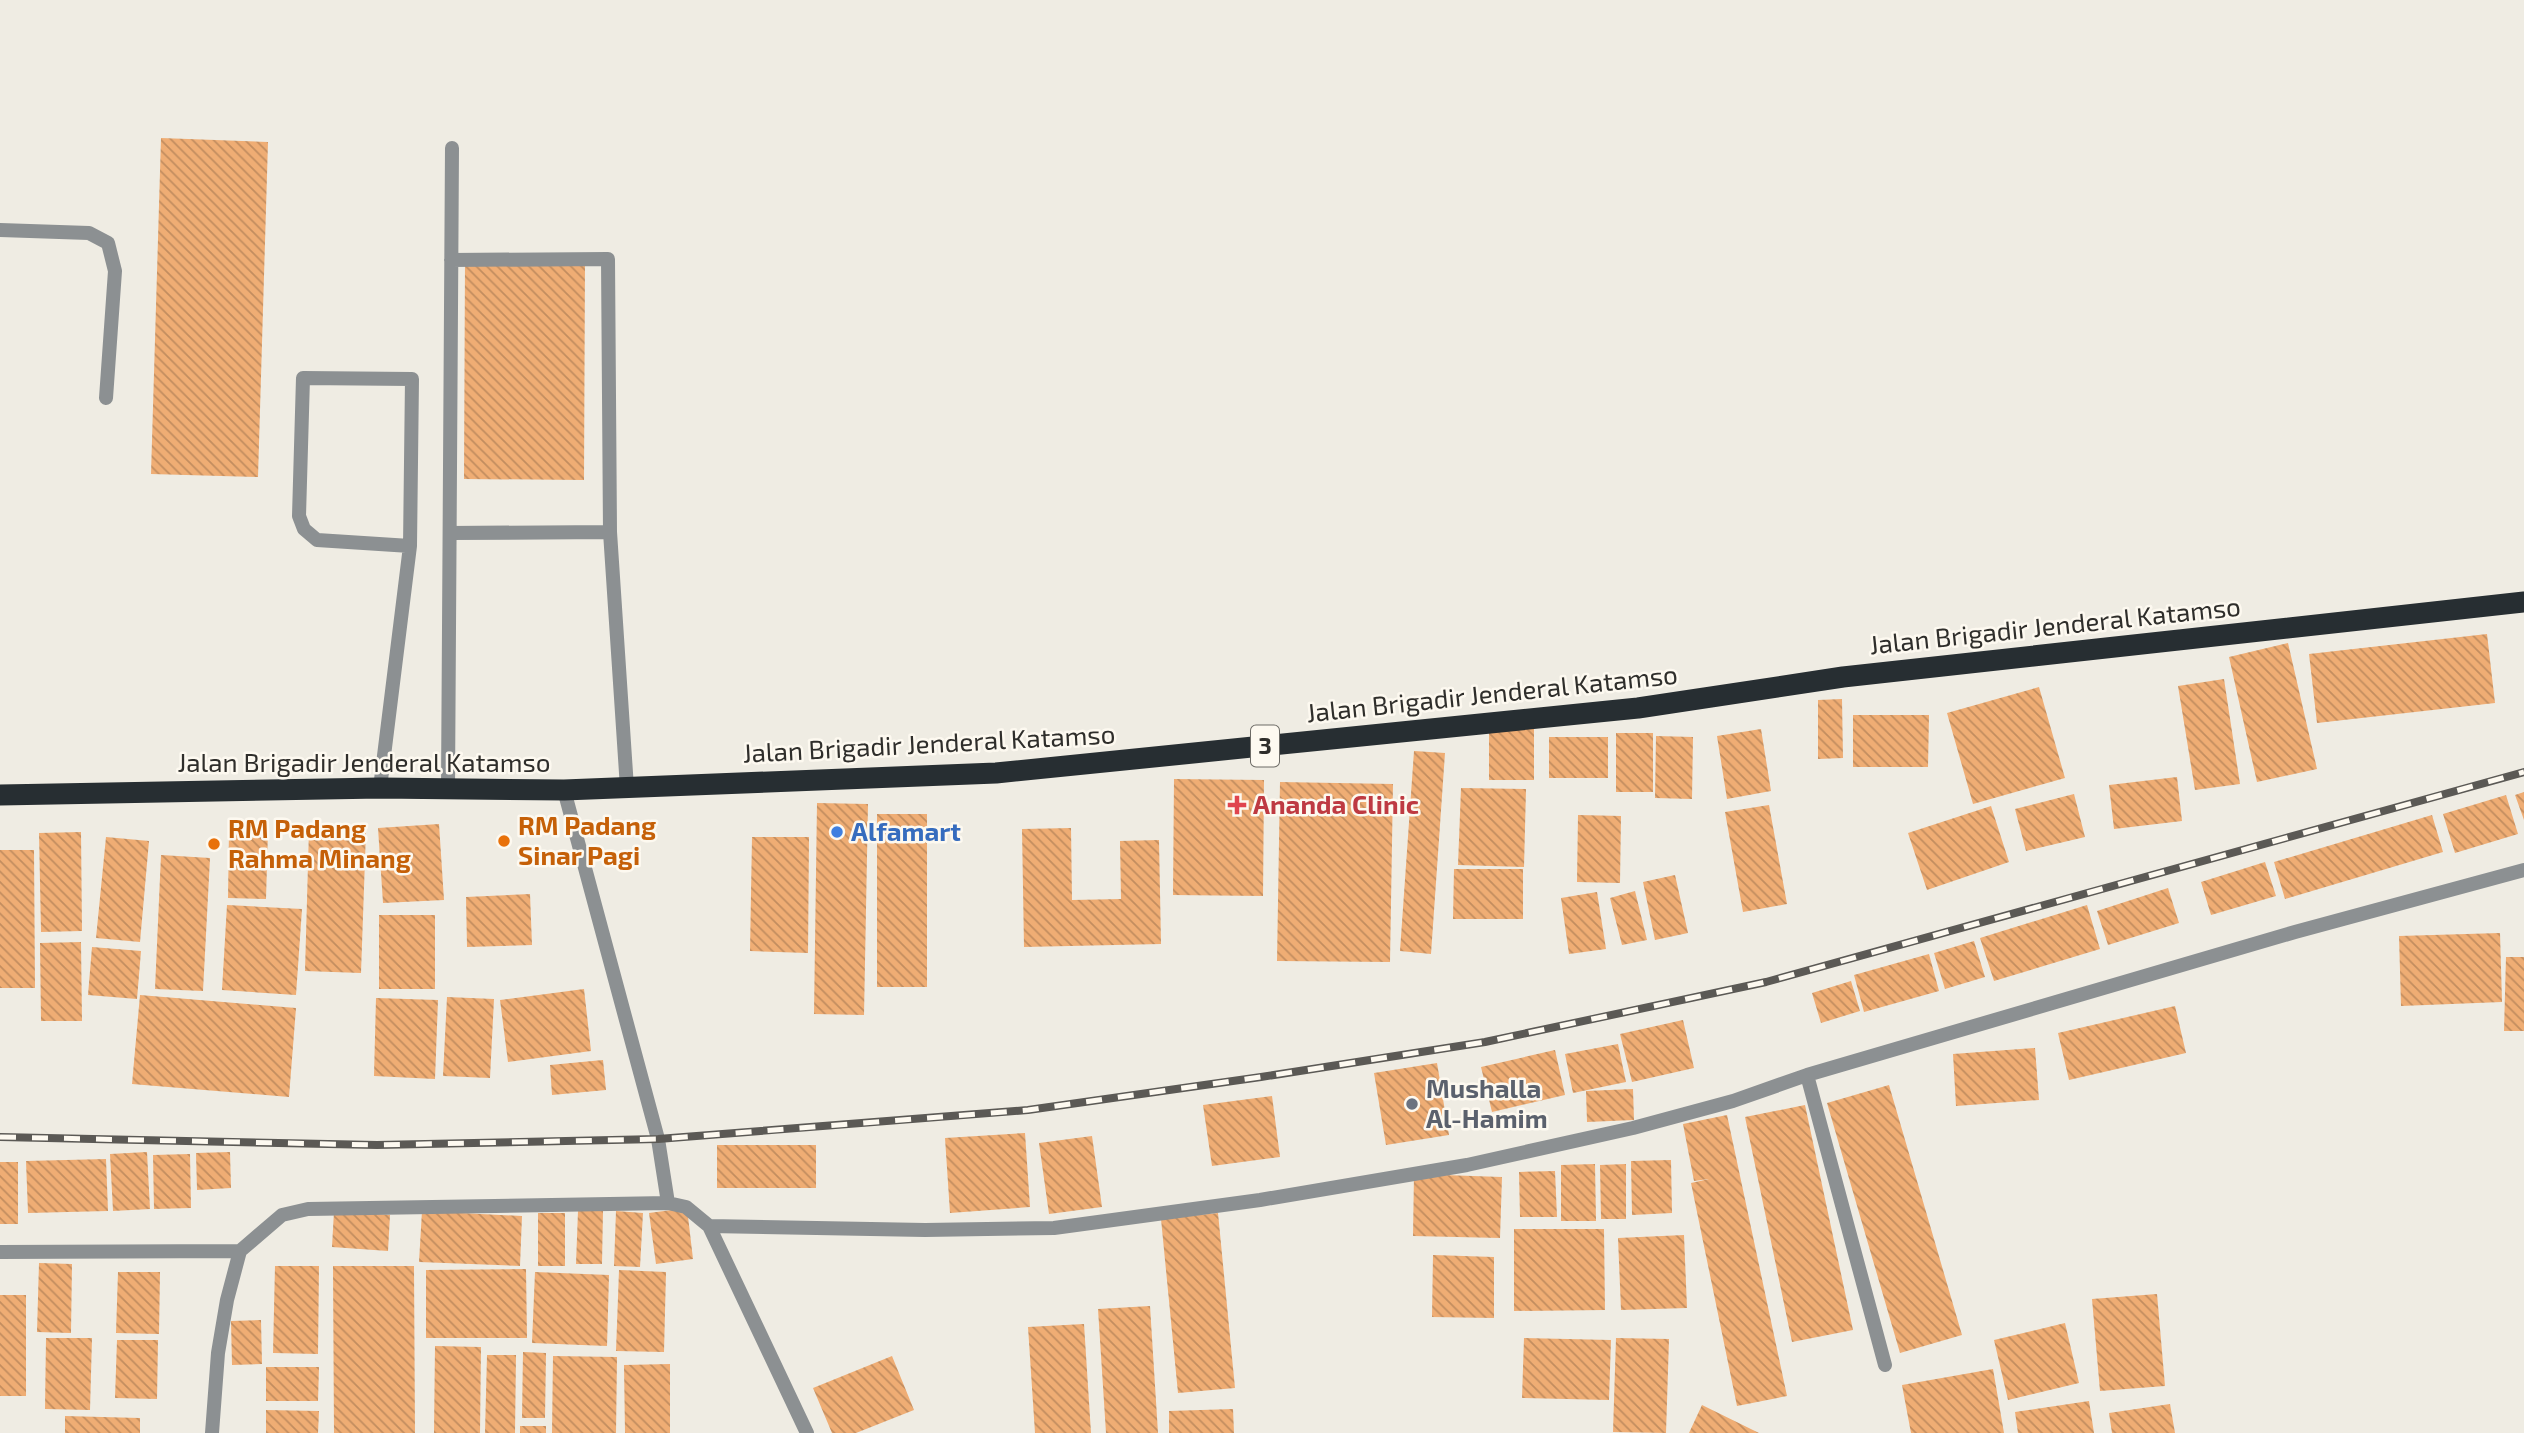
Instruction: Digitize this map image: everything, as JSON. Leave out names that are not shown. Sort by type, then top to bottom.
[{"type":"highway","name":"Jalan Brigadir Jenderal Katamso","points":[[0,795],[380,788],[564,790],[996,773],[1638,708],[1843,677],[2524,601]]},
{"type":"street","points":[[448,789],[452,148]]},
{"type":"street","points":[[0,230],[89,233],[108,243],[115,271],[106,398]]},
{"type":"street","points":[[451,260],[608,259],[610,532],[627,788]]},
{"type":"street","points":[[380,788],[411,547],[412,379],[303,378],[299,516],[304,529],[317,540],[411,547]]},
{"type":"street","points":[[450,533],[610,532]]},
{"type":"street","points":[[564,790],[658,1139],[668,1203]]},
{"type":"street","points":[[709,1226],[925,1230],[1054,1228],[1260,1200],[1467,1165],[1633,1128],[1732,1101],[1807,1075],[2295,932],[2524,870]]},
{"type":"street","points":[[1807,1075],[1885,1365]]},
{"type":"street","points":[[212,1433],[218,1353],[227,1300],[240,1251],[282,1215],[308,1209],[668,1203],[686,1207],[709,1226],[807,1433]]},
{"type":"street","points":[[0,1252],[240,1251]]},
{"type":"building","points":[[161,138],[268,142],[258,477],[151,474]]},
{"type":"building","points":[[465,261],[585,262],[584,480],[464,479]]},
{"type":"building","points":[[2487,634],[2495,703],[2317,723],[2309,654]]},
{"type":"building","points":[[2288,643],[2317,769],[2257,782],[2229,657]]},
{"type":"building","points":[[2224,679],[2240,784],[2195,790],[2178,686]]},
{"type":"building","points":[[2039,687],[2065,778],[1973,804],[1947,713]]},
{"type":"building","points":[[1842,699],[1843,758],[1818,759],[1818,700]]},
{"type":"building","points":[[1853,715],[1929,715],[1928,767],[1853,767]]},
{"type":"building","points":[[1489,728],[1534,728],[1534,780],[1489,780]]},
{"type":"building","points":[[1761,729],[1771,791],[1727,799],[1717,736]]},
{"type":"building","points":[[1616,733],[1653,733],[1653,792],[1616,792]]},
{"type":"building","points":[[1656,736],[1693,737],[1692,799],[1655,798]]},
{"type":"building","points":[[1549,737],[1608,737],[1608,778],[1549,778]]},
{"type":"building","points":[[1414,751],[1445,753],[1431,954],[1400,951]]},
{"type":"building","points":[[2177,777],[2182,821],[2114,829],[2109,785]]},
{"type":"building","points":[[1174,779],[1264,780],[1263,896],[1173,895]]},
{"type":"building","points":[[1280,782],[1393,784],[1390,962],[1277,961]]},
{"type":"building","points":[[1461,788],[1526,789],[1524,867],[1458,865]]},
{"type":"building","points":[[2524,792],[2524,820],[2515,795]]},
{"type":"building","points":[[2074,794],[2085,837],[2026,851],[2015,809]]},
{"type":"building","points":[[2506,795],[2518,834],[2455,853],[2443,814]]},
{"type":"building","points":[[817,803],[868,804],[864,1015],[814,1014]]},
{"type":"building","points":[[1769,805],[1787,904],[1743,912],[1725,812]]},
{"type":"building","points":[[1991,806],[2009,862],[1927,890],[1908,833]]},
{"type":"building","points":[[877,814],[927,814],[927,987],[877,987]]},
{"type":"building","points":[[1578,815],[1621,816],[1620,883],[1577,882]]},
{"type":"building","points":[[2432,815],[2443,852],[2285,899],[2274,862]]},
{"type":"building","points":[[439,824],[444,900],[383,903],[378,828]]},
{"type":"building","points":[[1071,828],[1072,900],[1121,899],[1120,841],[1159,840],[1161,944],[1024,947],[1022,829]]},
{"type":"building","points":[[309,829],[366,831],[361,973],[305,971]]},
{"type":"building","points":[[229,831],[268,831],[266,899],[228,898]]},
{"type":"building","points":[[81,832],[82,931],[41,932],[39,833]]},
{"type":"building","points":[[106,837],[149,841],[140,942],[96,938]]},
{"type":"building","points":[[752,837],[809,837],[808,953],[750,951]]},
{"type":"building","points":[[0,850],[34,850],[35,988],[0,988]]},
{"type":"building","points":[[161,855],[210,858],[203,991],[155,989]]},
{"type":"building","points":[[2265,862],[2276,896],[2211,915],[2201,882]]},
{"type":"building","points":[[1454,869],[1523,869],[1523,919],[1453,919]]},
{"type":"building","points":[[1675,875],[1688,933],[1655,940],[1643,882]]},
{"type":"building","points":[[2168,888],[2179,923],[2108,945],[2097,911]]},
{"type":"building","points":[[1635,891],[1647,940],[1622,945],[1610,898]]},
{"type":"building","points":[[1597,892],[1606,949],[1569,954],[1561,898]]},
{"type":"building","points":[[530,894],[532,945],[467,947],[466,897]]},
{"type":"building","points":[[227,905],[302,909],[296,995],[222,990]]},
{"type":"building","points":[[2087,905],[2100,949],[1994,981],[1980,938]]},
{"type":"building","points":[[379,915],[435,915],[435,989],[379,989]]},
{"type":"building","points":[[2500,933],[2502,1002],[2401,1006],[2399,936]]},
{"type":"building","points":[[1974,941],[1985,977],[1945,989],[1934,953]]},
{"type":"building","points":[[81,942],[82,1021],[41,1021],[40,943]]},
{"type":"building","points":[[92,947],[141,951],[137,999],[88,995]]},
{"type":"building","points":[[1929,954],[1939,991],[1864,1012],[1854,975]]},
{"type":"building","points":[[2506,957],[2524,957],[2524,1031],[2504,1031]]},
{"type":"building","points":[[1851,981],[1860,1011],[1821,1023],[1812,993]]},
{"type":"building","points":[[584,989],[591,1051],[508,1062],[500,1000]]},
{"type":"building","points":[[140,995],[296,1008],[289,1097],[132,1084]]},
{"type":"building","points":[[447,997],[494,999],[490,1078],[443,1076]]},
{"type":"building","points":[[376,998],[438,1000],[435,1079],[374,1076]]},
{"type":"building","points":[[2175,1006],[2186,1053],[2069,1080],[2058,1033]]},
{"type":"building","points":[[1683,1020],[1694,1068],[1632,1082],[1620,1034]]},
{"type":"building","points":[[1618,1044],[1626,1082],[1573,1093],[1565,1054]]},
{"type":"building","points":[[2035,1048],[2039,1100],[1956,1106],[1953,1054]]},
{"type":"building","points":[[1555,1050],[1565,1095],[1492,1112],[1481,1067]]},
{"type":"building","points":[[603,1060],[606,1090],[552,1095],[550,1065]]},
{"type":"building","name":"Mushalla Al-Hamim","points":[[1437,1063],[1449,1135],[1386,1145],[1374,1073]]},
{"type":"building","points":[[1889,1085],[1962,1335],[1900,1353],[1827,1103]]},
{"type":"building","points":[[1633,1089],[1634,1120],[1587,1122],[1586,1091]]},
{"type":"building","points":[[1272,1096],[1280,1157],[1212,1166],[1203,1105]]},
{"type":"building","points":[[1805,1105],[1853,1330],[1792,1342],[1745,1117]]},
{"type":"building","points":[[1727,1115],[1787,1396],[1737,1406],[1691,1183],[1709,1179],[1694,1181],[1683,1124]]},
{"type":"building","points":[[1025,1133],[1030,1207],[950,1213],[945,1138]]},
{"type":"building","points":[[1092,1136],[1102,1207],[1049,1214],[1039,1143]]},
{"type":"building","points":[[717,1145],[816,1145],[816,1188],[717,1188]]},
{"type":"building","points":[[147,1152],[150,1209],[113,1211],[110,1154]]},
{"type":"building","points":[[230,1152],[231,1188],[197,1190],[196,1153]]},
{"type":"building","points":[[190,1154],[191,1208],[154,1209],[153,1155]]},
{"type":"building","points":[[106,1159],[108,1211],[28,1213],[26,1161]]},
{"type":"building","points":[[1671,1160],[1672,1213],[1632,1215],[1631,1161]]},
{"type":"building","points":[[0,1162],[18,1162],[18,1224],[0,1224]]},
{"type":"building","points":[[1595,1164],[1596,1221],[1561,1221],[1561,1165]]},
{"type":"building","points":[[1626,1164],[1626,1219],[1601,1219],[1600,1165]]},
{"type":"building","points":[[1555,1171],[1557,1217],[1520,1217],[1519,1172]]},
{"type":"building","points":[[1414,1174],[1502,1177],[1500,1238],[1413,1236]]},
{"type":"building","points":[[687,1208],[693,1259],[656,1264],[649,1213]]},
{"type":"building","points":[[334,1211],[390,1215],[388,1251],[332,1247]]},
{"type":"building","points":[[422,1211],[522,1216],[520,1266],[419,1262]]},
{"type":"building","points":[[578,1211],[603,1211],[602,1264],[576,1264]]},
{"type":"building","points":[[616,1211],[643,1213],[640,1267],[614,1266]]},
{"type":"building","points":[[538,1213],[565,1213],[565,1266],[538,1266]]},
{"type":"building","points":[[1218,1213],[1235,1388],[1178,1393],[1161,1219]]},
{"type":"building","points":[[1514,1229],[1604,1229],[1605,1310],[1514,1311]]},
{"type":"building","points":[[1684,1235],[1687,1308],[1621,1310],[1618,1238]]},
{"type":"building","points":[[1433,1255],[1494,1257],[1494,1318],[1432,1317]]},
{"type":"building","points":[[39,1263],[72,1264],[71,1333],[37,1332]]},
{"type":"building","points":[[275,1266],[319,1266],[318,1354],[273,1353]]},
{"type":"building","points":[[333,1266],[414,1266],[415,1433],[334,1433]]},
{"type":"building","points":[[526,1269],[527,1338],[426,1338],[426,1270]]},
{"type":"building","points":[[619,1270],[666,1272],[664,1352],[616,1351]]},
{"type":"building","points":[[118,1272],[160,1272],[159,1334],[116,1333]]},
{"type":"building","points":[[535,1272],[609,1275],[607,1346],[532,1343]]},
{"type":"building","points":[[2157,1294],[2165,1386],[2100,1391],[2092,1299]]},
{"type":"building","points":[[0,1295],[26,1295],[26,1396],[0,1396]]},
{"type":"building","points":[[1150,1306],[1158,1433],[1106,1433],[1098,1309]]},
{"type":"building","points":[[261,1320],[262,1364],[232,1365],[231,1321]]},
{"type":"building","points":[[2065,1323],[2079,1383],[2008,1400],[1994,1340]]},
{"type":"building","points":[[1084,1324],[1091,1433],[1035,1433],[1028,1327]]},
{"type":"building","points":[[46,1338],[92,1338],[90,1410],[45,1409]]},
{"type":"building","points":[[1524,1338],[1611,1340],[1609,1400],[1522,1398]]},
{"type":"building","points":[[1616,1338],[1669,1339],[1666,1433],[1613,1432]]},
{"type":"building","points":[[117,1340],[158,1340],[157,1399],[115,1398]]},
{"type":"building","points":[[435,1346],[481,1347],[480,1433],[434,1433]]},
{"type":"building","points":[[523,1352],[546,1353],[545,1418],[522,1418]]},
{"type":"building","points":[[487,1355],[516,1355],[515,1433],[485,1433]]},
{"type":"building","points":[[553,1356],[617,1357],[616,1433],[552,1433]]},
{"type":"building","points":[[892,1356],[914,1410],[856,1433],[832,1433],[813,1388]]},
{"type":"building","points":[[670,1364],[670,1433],[625,1433],[624,1365]]},
{"type":"building","points":[[266,1367],[319,1367],[318,1401],[266,1401]]},
{"type":"building","points":[[1993,1369],[2004,1433],[1911,1433],[1902,1385]]},
{"type":"building","points":[[2089,1401],[2094,1433],[2018,1433],[2015,1412]]},
{"type":"building","points":[[2170,1404],[2175,1433],[2112,1433],[2109,1413]]},
{"type":"building","points":[[1702,1405],[1759,1433],[1689,1433]]},
{"type":"building","points":[[1233,1409],[1234,1433],[1169,1433],[1169,1411]]},
{"type":"building","points":[[266,1410],[319,1411],[318,1433],[266,1433]]},
{"type":"building","points":[[65,1416],[140,1418],[140,1433],[65,1433]]},
{"type":"building","points":[[520,1426],[546,1426],[546,1433],[520,1433]]},
{"type":"railway","points":[[0,1137],[377,1145],[658,1139],[1028,1110],[1261,1077],[1485,1042],[1766,982],[2524,772]]},
{"type":"place","name":"Ananda Clinic","points":[[1237,805]]},
{"type":"place","name":"Alfamart","points":[[837,832]]},
{"type":"place","name":"RM Padang Sinar Pagi","points":[[504,841]]},
{"type":"place","name":"RM Padang Rahma Minang","points":[[214,844]]},
{"type":"place","name":"Mushalla Al-Hamim","points":[[1412,1104]]}]
